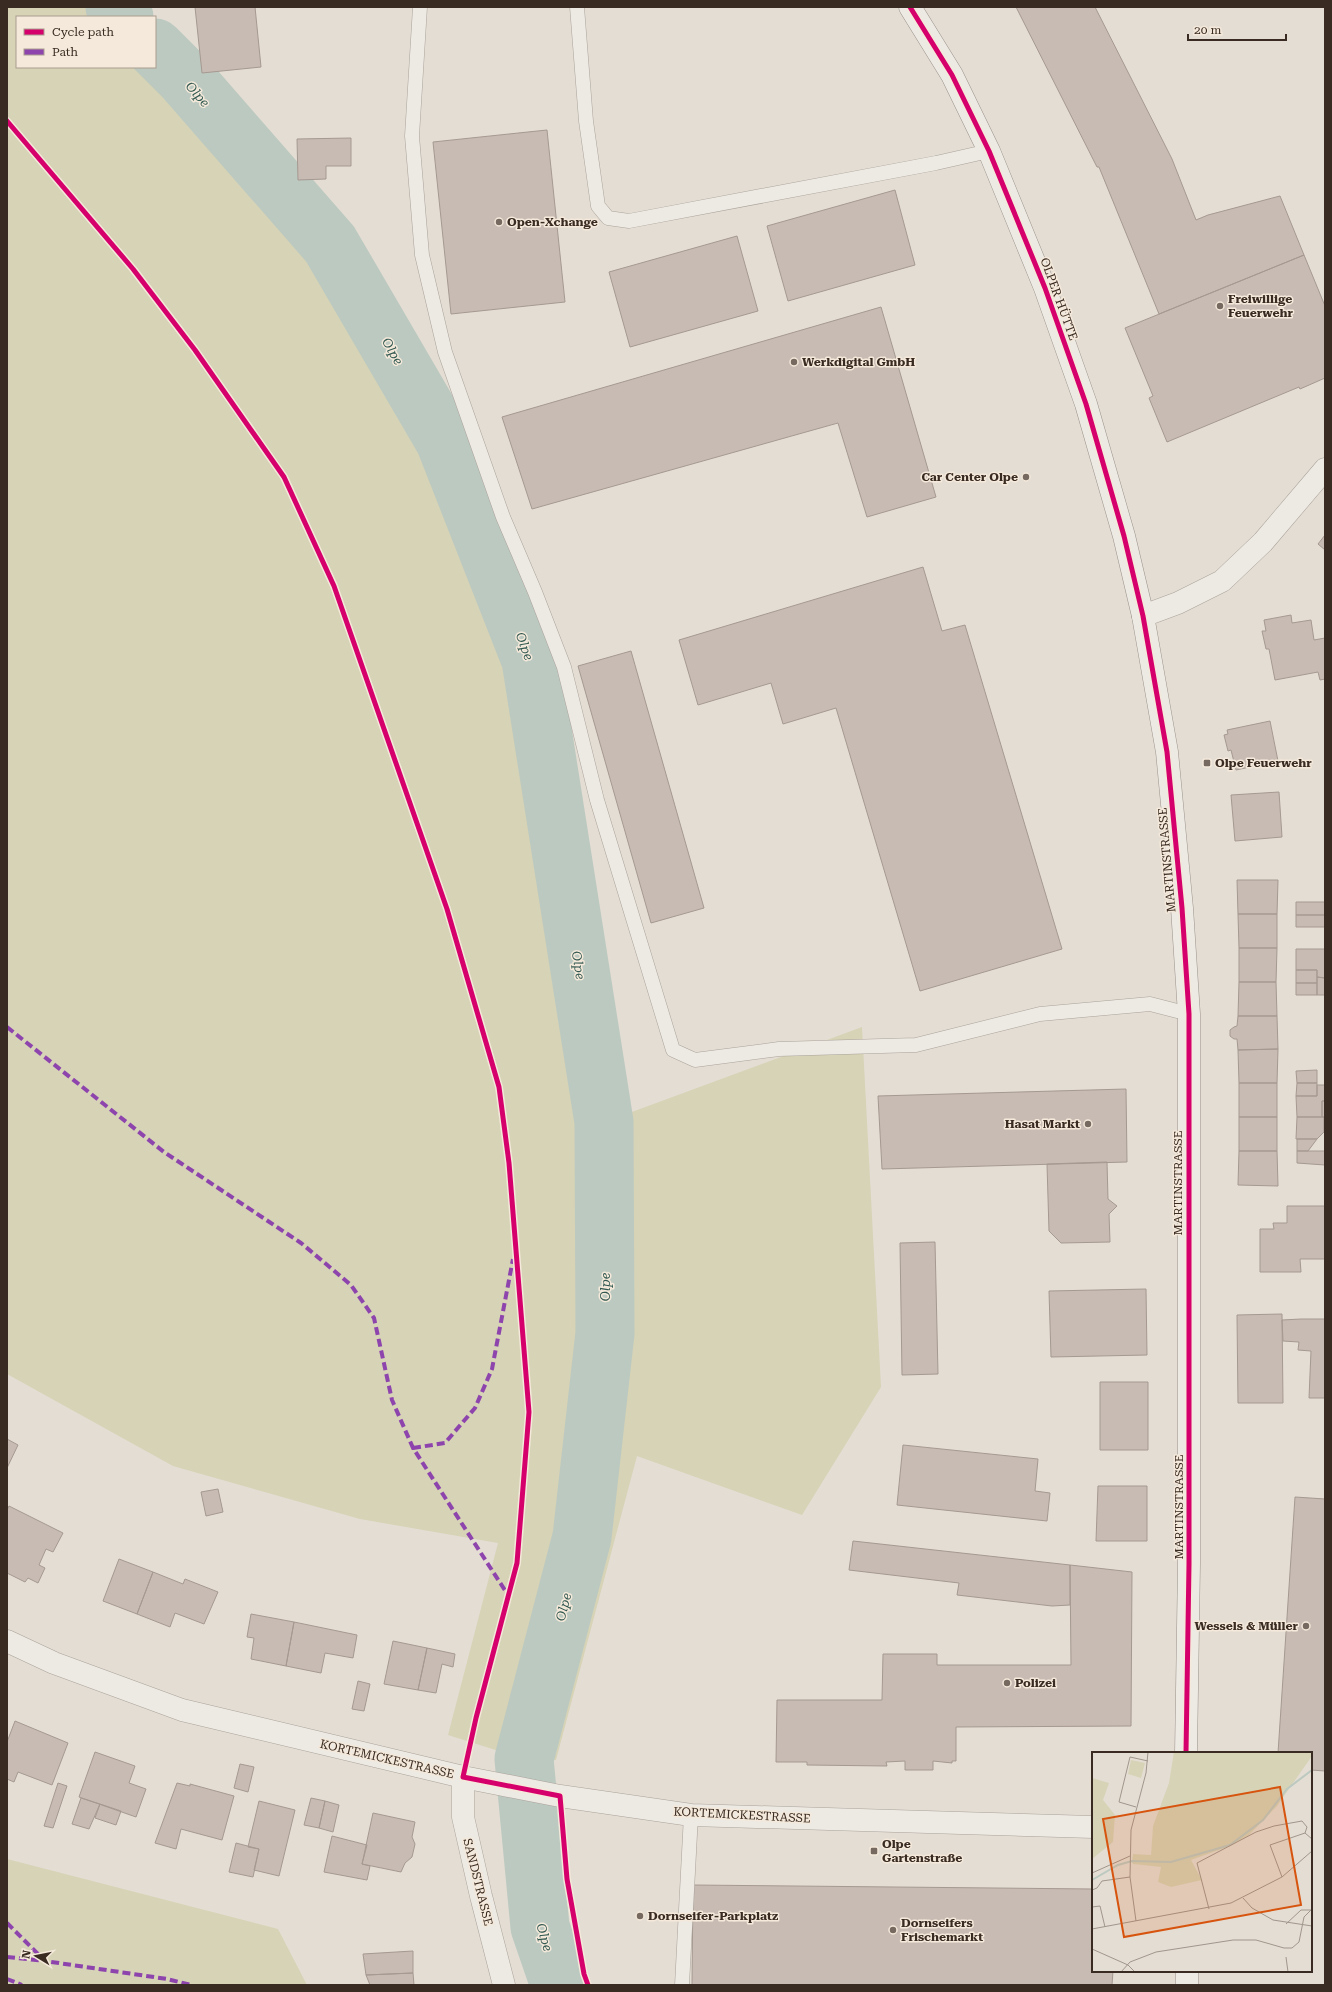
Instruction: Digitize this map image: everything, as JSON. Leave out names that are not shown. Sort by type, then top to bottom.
[{"type":"street","name":"OLPER HÜTTE","points":[[910,7],[952,75],[989,151],[1045,288],[1086,404],[1124,536],[1143,616]]},
{"type":"street","points":[[1143,616],[1178,603],[1222,581],[1263,542],[1325,469]]},
{"type":"street","name":"MARTINSTRASSE","points":[[1143,616],[1167,752],[1182,908],[1189,1014],[1189,1564],[1186,1752]]},
{"type":"street","name":"KORTEMICKESTRASSE","points":[[7,1641],[54,1663],[182,1710],[463,1777],[560,1796],[691,1815],[1092,1826]]},
{"type":"street","name":"SANDSTRASSE","points":[[463,1777],[463,1817],[481,1896],[504,1985]]},
{"type":"street","points":[[1187,1972],[1188,1985]]},
{"type":"lane","points":[[420,7],[412,136],[422,255],[445,352],[503,517],[535,592],[564,667],[597,800],[672,1050],[695,1060],[779,1049],[916,1046],[1040,1014],[1150,1004],[1189,1014]]},
{"type":"lane","points":[[577,7],[586,121],[598,206],[608,218],[629,221],[936,163],[989,151]]},
{"type":"lane","points":[[682,1985],[691,1815]]},
{"type":"shaded area","points":[[7,7],[135,7],[144,16],[16,16],[16,68],[156,68],[156,28],[193,65],[339,237],[456,432],[550,662],[621,1116],[862,1027],[881,1387],[802,1515],[637,1456],[556,1760],[528,1760],[448,1735],[498,1543],[360,1519],[173,1466],[7,1374]]},
{"type":"shaded area","points":[[7,1859],[278,1929],[307,1985],[7,1985]]},
{"type":"building","points":[[195,7],[255,7],[261,67],[202,73]]},
{"type":"building","points":[[1016,7],[1095,7],[1172,159],[1196,220],[1208,215],[1280,196],[1304,255],[1159,314],[1099,167],[1097,167]]},
{"type":"building","name":"Open-Xchange","points":[[547,130],[565,302],[451,314],[433,142]]},
{"type":"building","points":[[351,138],[351,166],[326,166],[326,179],[298,180],[297,139]]},
{"type":"building","points":[[895,190],[915,265],[788,301],[767,226]]},
{"type":"building","points":[[737,236],[758,311],[630,347],[609,272]]},
{"type":"building","points":[[1304,255],[1325,306],[1325,378],[1300,389],[1299,387],[1167,442],[1149,398],[1153,396],[1125,328]]},
{"type":"building","name":"Werkdigital GmbH","points":[[881,307],[936,497],[867,517],[838,423],[532,509],[502,417]]},
{"type":"building","points":[[1325,535],[1325,550],[1318,544]]},
{"type":"building","points":[[923,567],[942,631],[965,625],[1062,949],[920,991],[836,708],[783,724],[771,683],[698,705],[679,640]]},
{"type":"building","points":[[1291,615],[1292,623],[1311,620],[1314,640],[1325,638],[1325,679],[1320,680],[1318,672],[1275,680],[1269,649],[1266,649],[1262,631],[1266,631],[1264,620]]},
{"type":"building","points":[[631,651],[704,908],[651,923],[578,666]]},
{"type":"building","points":[[1270,721],[1278,761],[1236,770],[1231,750],[1228,751],[1224,735],[1228,734],[1227,730]]},
{"type":"building","points":[[1279,792],[1282,837],[1235,841],[1231,795]]},
{"type":"building","points":[[1237,880],[1278,880],[1277,914],[1238,914]]},
{"type":"building","points":[[1296,902],[1325,902],[1325,915],[1296,915]]},
{"type":"building","points":[[1238,914],[1277,914],[1277,948],[1239,948]]},
{"type":"building","points":[[1296,915],[1325,915],[1325,927],[1296,927]]},
{"type":"building","points":[[1239,948],[1277,948],[1276,982],[1239,982]]},
{"type":"building","points":[[1296,949],[1325,949],[1325,978],[1317,977],[1317,970],[1296,970]]},
{"type":"building","points":[[1296,970],[1317,970],[1317,983],[1296,983]]},
{"type":"building","points":[[1317,977],[1325,978],[1325,995],[1317,995]]},
{"type":"building","points":[[1239,982],[1276,982],[1277,1016],[1238,1016]]},
{"type":"building","points":[[1296,983],[1317,983],[1317,995],[1296,995]]},
{"type":"building","points":[[1238,1016],[1277,1016],[1278,1049],[1238,1050],[1237,1039],[1230,1036],[1230,1030],[1237,1026]]},
{"type":"building","points":[[1278,1049],[1277,1083],[1239,1083],[1238,1050]]},
{"type":"building","points":[[1317,1070],[1317,1083],[1297,1083],[1296,1071]]},
{"type":"building","points":[[1239,1083],[1277,1083],[1277,1117],[1239,1117]]},
{"type":"building","points":[[1297,1083],[1317,1083],[1317,1096],[1296,1096]]},
{"type":"building","points":[[1317,1085],[1325,1085],[1325,1101],[1322,1101],[1322,1117],[1297,1117],[1296,1096],[1317,1096]]},
{"type":"building","points":[[1126,1089],[1127,1162],[882,1169],[878,1096]]},
{"type":"building","points":[[1322,1101],[1325,1101],[1325,1117],[1322,1117]]},
{"type":"building","points":[[1239,1117],[1277,1117],[1277,1151],[1239,1151]]},
{"type":"building","points":[[1297,1117],[1324,1117],[1324,1132],[1317,1139],[1296,1139]]},
{"type":"building","points":[[1297,1139],[1317,1139],[1308,1151],[1297,1151]]},
{"type":"building","points":[[1239,1151],[1277,1151],[1278,1186],[1238,1185]]},
{"type":"building","points":[[1297,1151],[1325,1151],[1325,1165],[1297,1163]]},
{"type":"building","points":[[1107,1162],[1108,1199],[1117,1206],[1109,1214],[1110,1242],[1061,1243],[1049,1231],[1047,1164]]},
{"type":"building","points":[[1287,1206],[1325,1206],[1325,1259],[1300,1259],[1301,1272],[1260,1272],[1260,1229],[1274,1229],[1273,1223],[1287,1223]]},
{"type":"building","points":[[935,1242],[938,1374],[902,1375],[900,1243]]},
{"type":"building","points":[[1146,1289],[1147,1355],[1051,1357],[1049,1291]]},
{"type":"building","points":[[1282,1314],[1283,1403],[1238,1403],[1237,1315]]},
{"type":"building","points":[[1325,1319],[1325,1398],[1309,1398],[1311,1351],[1298,1350],[1299,1342],[1283,1341],[1282,1320]]},
{"type":"building","points":[[1100,1382],[1148,1382],[1148,1450],[1100,1450]]},
{"type":"building","points":[[7,1439],[18,1445],[7,1468]]},
{"type":"building","points":[[903,1445],[1038,1459],[1035,1491],[1050,1493],[1047,1521],[897,1505]]},
{"type":"building","points":[[1098,1486],[1147,1486],[1147,1541],[1096,1541]]},
{"type":"building","points":[[218,1489],[223,1512],[206,1516],[201,1492]]},
{"type":"building","name":"Wessels & Müller","points":[[1295,1497],[1325,1499],[1325,1771],[1312,1770],[1312,1752],[1278,1752]]},
{"type":"building","points":[[9,1506],[63,1533],[53,1552],[46,1549],[39,1565],[45,1568],[38,1583],[28,1578],[25,1582],[7,1573],[7,1510]]},
{"type":"building","points":[[853,1541],[1070,1565],[1070,1605],[1052,1606],[957,1595],[959,1583],[849,1570]]},
{"type":"building","points":[[119,1559],[153,1572],[137,1614],[103,1601]]},
{"type":"building","name":"Polizei","points":[[1070,1565],[1132,1572],[1131,1726],[956,1727],[956,1761],[952,1761],[952,1763],[933,1761],[933,1770],[905,1770],[905,1761],[886,1762],[887,1766],[807,1765],[807,1762],[776,1762],[777,1700],[882,1700],[883,1654],[937,1654],[937,1665],[1071,1665]]},
{"type":"building","points":[[153,1572],[183,1584],[185,1579],[218,1592],[204,1624],[175,1613],[170,1627],[137,1614]]},
{"type":"building","points":[[251,1614],[294,1622],[286,1666],[251,1659],[254,1638],[247,1637]]},
{"type":"building","points":[[294,1622],[357,1635],[353,1658],[325,1653],[321,1673],[286,1666]]},
{"type":"building","points":[[393,1641],[427,1648],[418,1690],[384,1684]]},
{"type":"building","points":[[427,1648],[455,1654],[453,1667],[442,1664],[436,1693],[418,1690]]},
{"type":"building","points":[[358,1681],[370,1684],[364,1711],[352,1709]]},
{"type":"building","points":[[15,1721],[68,1743],[52,1785],[18,1772],[14,1782],[7,1779],[7,1742]]},
{"type":"building","points":[[95,1752],[135,1766],[129,1783],[146,1789],[136,1817],[79,1797]]},
{"type":"building","points":[[240,1764],[254,1767],[248,1792],[234,1788]]},
{"type":"building","points":[[58,1783],[67,1786],[53,1828],[44,1826]]},
{"type":"building","points":[[177,1783],[190,1786],[190,1784],[234,1796],[222,1840],[181,1829],[176,1849],[155,1843]]},
{"type":"building","points":[[81,1798],[100,1804],[89,1829],[72,1824]]},
{"type":"building","points":[[311,1798],[325,1801],[319,1828],[304,1825]]},
{"type":"building","points":[[259,1801],[295,1810],[279,1876],[254,1870],[259,1849],[248,1847]]},
{"type":"building","points":[[325,1801],[339,1805],[333,1832],[319,1828]]},
{"type":"building","points":[[100,1804],[121,1811],[116,1825],[95,1818]]},
{"type":"building","points":[[373,1813],[415,1822],[412,1837],[415,1844],[412,1857],[405,1863],[401,1872],[362,1864]]},
{"type":"building","points":[[332,1836],[367,1845],[362,1864],[370,1866],[367,1880],[324,1872]]},
{"type":"building","points":[[236,1843],[259,1849],[253,1877],[229,1872]]},
{"type":"building","name":"Dornseifers Frischemarkt","points":[[693,1885],[1092,1889],[1092,1972],[1113,1972],[1112,1985],[692,1985]]},
{"type":"building","points":[[413,1951],[413,1973],[366,1975],[363,1954]]},
{"type":"building","points":[[413,1973],[414,1985],[370,1985],[366,1975]]},
{"type":"waterway","name":"Olpe","points":[[115,7],[123,16]]},
{"type":"waterway","name":"Olpe","points":[[156,49],[185,78],[330,244],[445,441],[531,660],[604,1122],[605,1333],[582,1537],[524,1759],[540,1927],[560,1985]]},
{"type":"marked path","points":[[7,1027],[164,1152],[301,1243],[351,1285],[374,1318],[392,1400],[413,1448],[508,1595]]},
{"type":"marked path","points":[[413,1448],[445,1443],[475,1408],[492,1369],[513,1259]]},
{"type":"marked path","points":[[7,1923],[45,1961],[167,1979],[191,1985]]},
{"type":"marked path","points":[[7,1957],[45,1961]]},
{"type":"marked path","points":[[7,1979],[22,1985]]},
{"type":"cycle path","points":[[910,7],[952,75],[989,151],[1045,288],[1086,404],[1124,536],[1143,616],[1167,752],[1182,908],[1189,1014],[1189,1564],[1186,1752]]},
{"type":"cycle path","points":[[7,121],[133,269],[195,350],[284,477],[334,586],[447,909],[499,1087],[509,1163],[529,1412],[517,1563],[476,1718],[463,1777],[560,1796],[567,1879],[584,1974],[588,1985]]},
{"type":"place","name":"Open-Xchange","points":[[499,222]]},
{"type":"place","name":"Freiwillige Feuerwehr","points":[[1220,306]]},
{"type":"place","name":"Werkdigital GmbH","points":[[794,362]]},
{"type":"place","name":"Car Center Olpe","points":[[1026,477]]},
{"type":"place","name":"Olpe Feuerwehr","points":[[1207,763]]},
{"type":"place","name":"Hasat Markt","points":[[1088,1124]]},
{"type":"place","name":"Wessels & Müller","points":[[1306,1626]]},
{"type":"place","name":"Polizei","points":[[1007,1683]]},
{"type":"place","name":"Olpe Gartenstraße","points":[[874,1851]]},
{"type":"place","name":"Dornseifer-Parkplatz","points":[[640,1916]]},
{"type":"place","name":"Dornseifers Frischemarkt","points":[[893,1930]]}]
